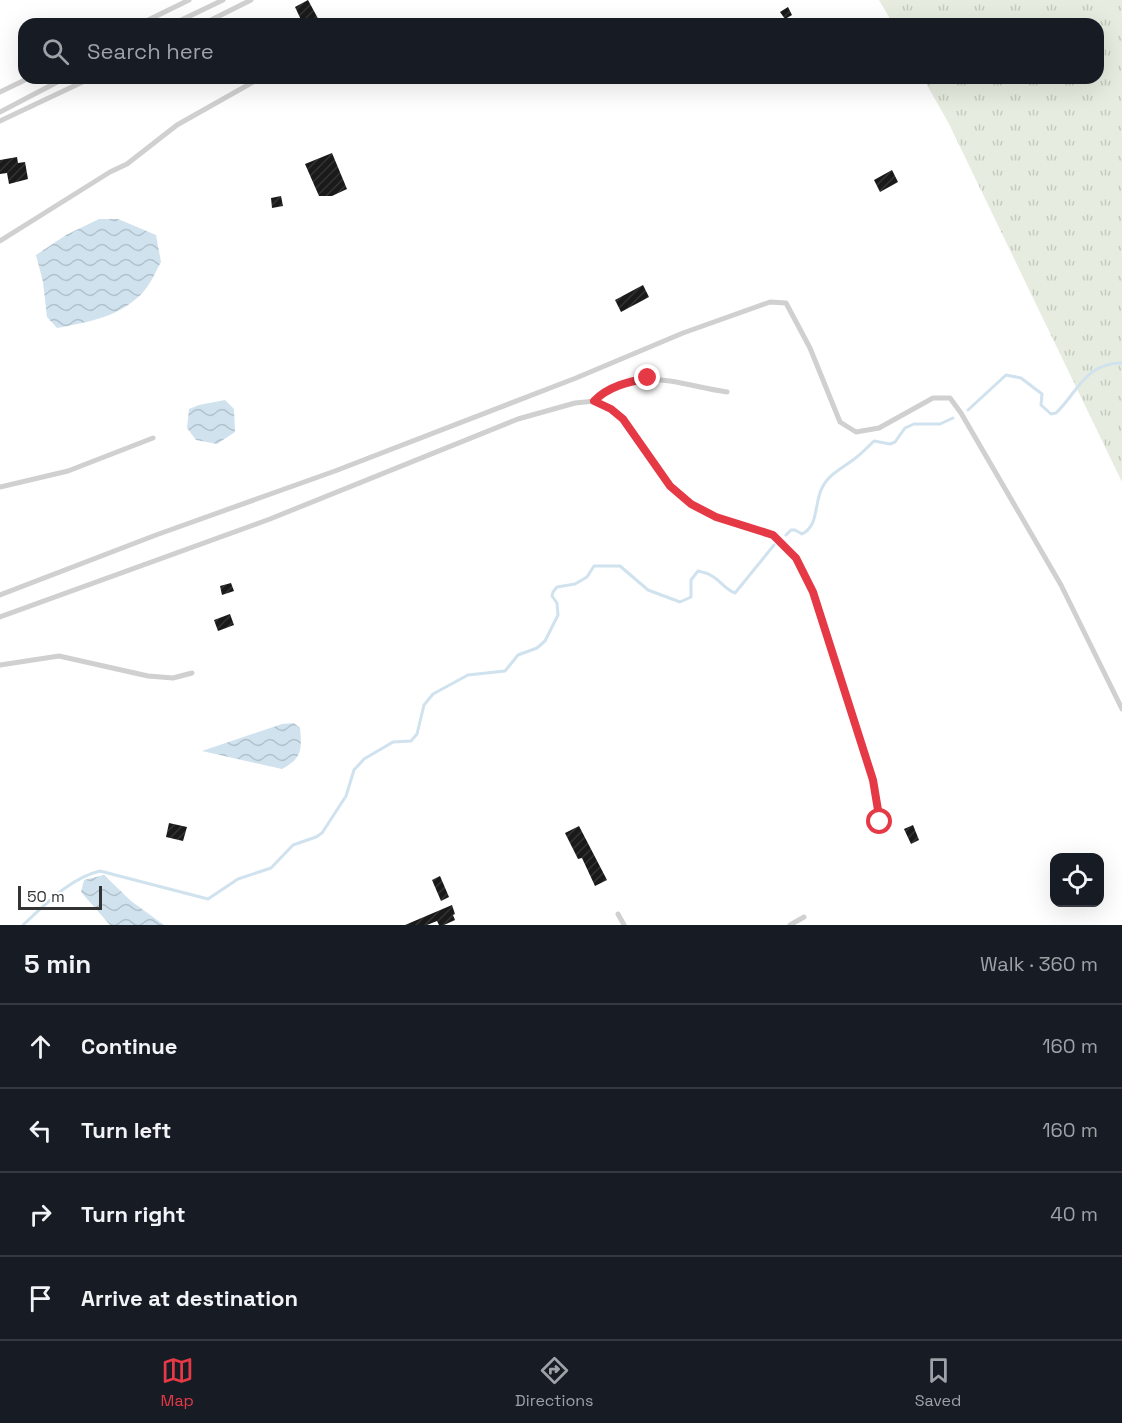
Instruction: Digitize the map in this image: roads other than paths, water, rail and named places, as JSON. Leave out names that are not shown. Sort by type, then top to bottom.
[{"type":"lane","points":[[152,18],[189,0]]},
{"type":"lane","points":[[186,18],[223,0]]},
{"type":"lane","points":[[215,18],[251,0]]},
{"type":"lane","points":[[0,92],[18,83]]},
{"type":"lane","points":[[0,112],[54,84]]},
{"type":"lane","points":[[0,121],[78,84]]},
{"type":"lane","points":[[0,241],[110,172],[127,164],[177,125],[249,84]]},
{"type":"lane","points":[[0,595],[336,471],[576,378],[683,333],[770,302],[786,303],[810,348],[840,422],[856,432],[879,428],[933,398],[950,398],[1061,585],[1122,710]]},
{"type":"lane","points":[[594,401],[604,391],[648,378],[727,392]]},
{"type":"lane","points":[[0,617],[270,519],[518,418],[575,403],[594,401],[611,409],[623,419],[670,486],[691,504],[716,517],[773,535],[796,558],[813,592],[870,769],[880,822]]},
{"type":"lane","points":[[0,487],[68,471],[153,438]]},
{"type":"lane","points":[[0,665],[59,656],[148,676],[173,678],[192,673]]},
{"type":"lane","points":[[618,914],[624,925]]},
{"type":"lane","points":[[790,925],[804,917]]},
{"type":"water","points":[[99,219],[118,219],[156,235],[161,262],[147,288],[125,307],[93,321],[57,328],[47,317],[43,282],[36,255],[66,235]]},
{"type":"water","points":[[225,400],[234,409],[235,432],[217,444],[196,440],[187,428],[189,409]]},
{"type":"water","points":[[294,723],[300,728],[299,753],[294,761],[282,769],[202,751],[282,724]]},
{"type":"water","points":[[104,875],[131,901],[164,925],[110,925],[81,892],[84,880]]},
{"type":"waterway","points":[[968,410],[1006,375],[1021,378],[1042,394],[1041,405],[1051,414],[1056,413],[1091,373],[1109,364],[1122,363]]},
{"type":"waterway","points":[[786,535],[791,530],[802,534],[811,526],[825,483],[874,441],[890,444],[895,442],[905,428],[914,424],[940,424],[953,418]]},
{"type":"waterway","points":[[23,925],[68,886],[100,871],[208,899],[238,879],[271,868],[293,845],[322,833],[346,796],[354,770],[364,759],[393,742],[411,741],[417,734],[424,705],[433,694],[468,675],[505,671],[518,655],[537,648],[545,641],[558,615],[557,603],[552,596],[553,592],[557,587],[575,584],[587,577],[594,566],[620,566],[648,590],[680,602],[691,597],[691,580],[698,571],[711,575],[735,593],[774,545]]}]
